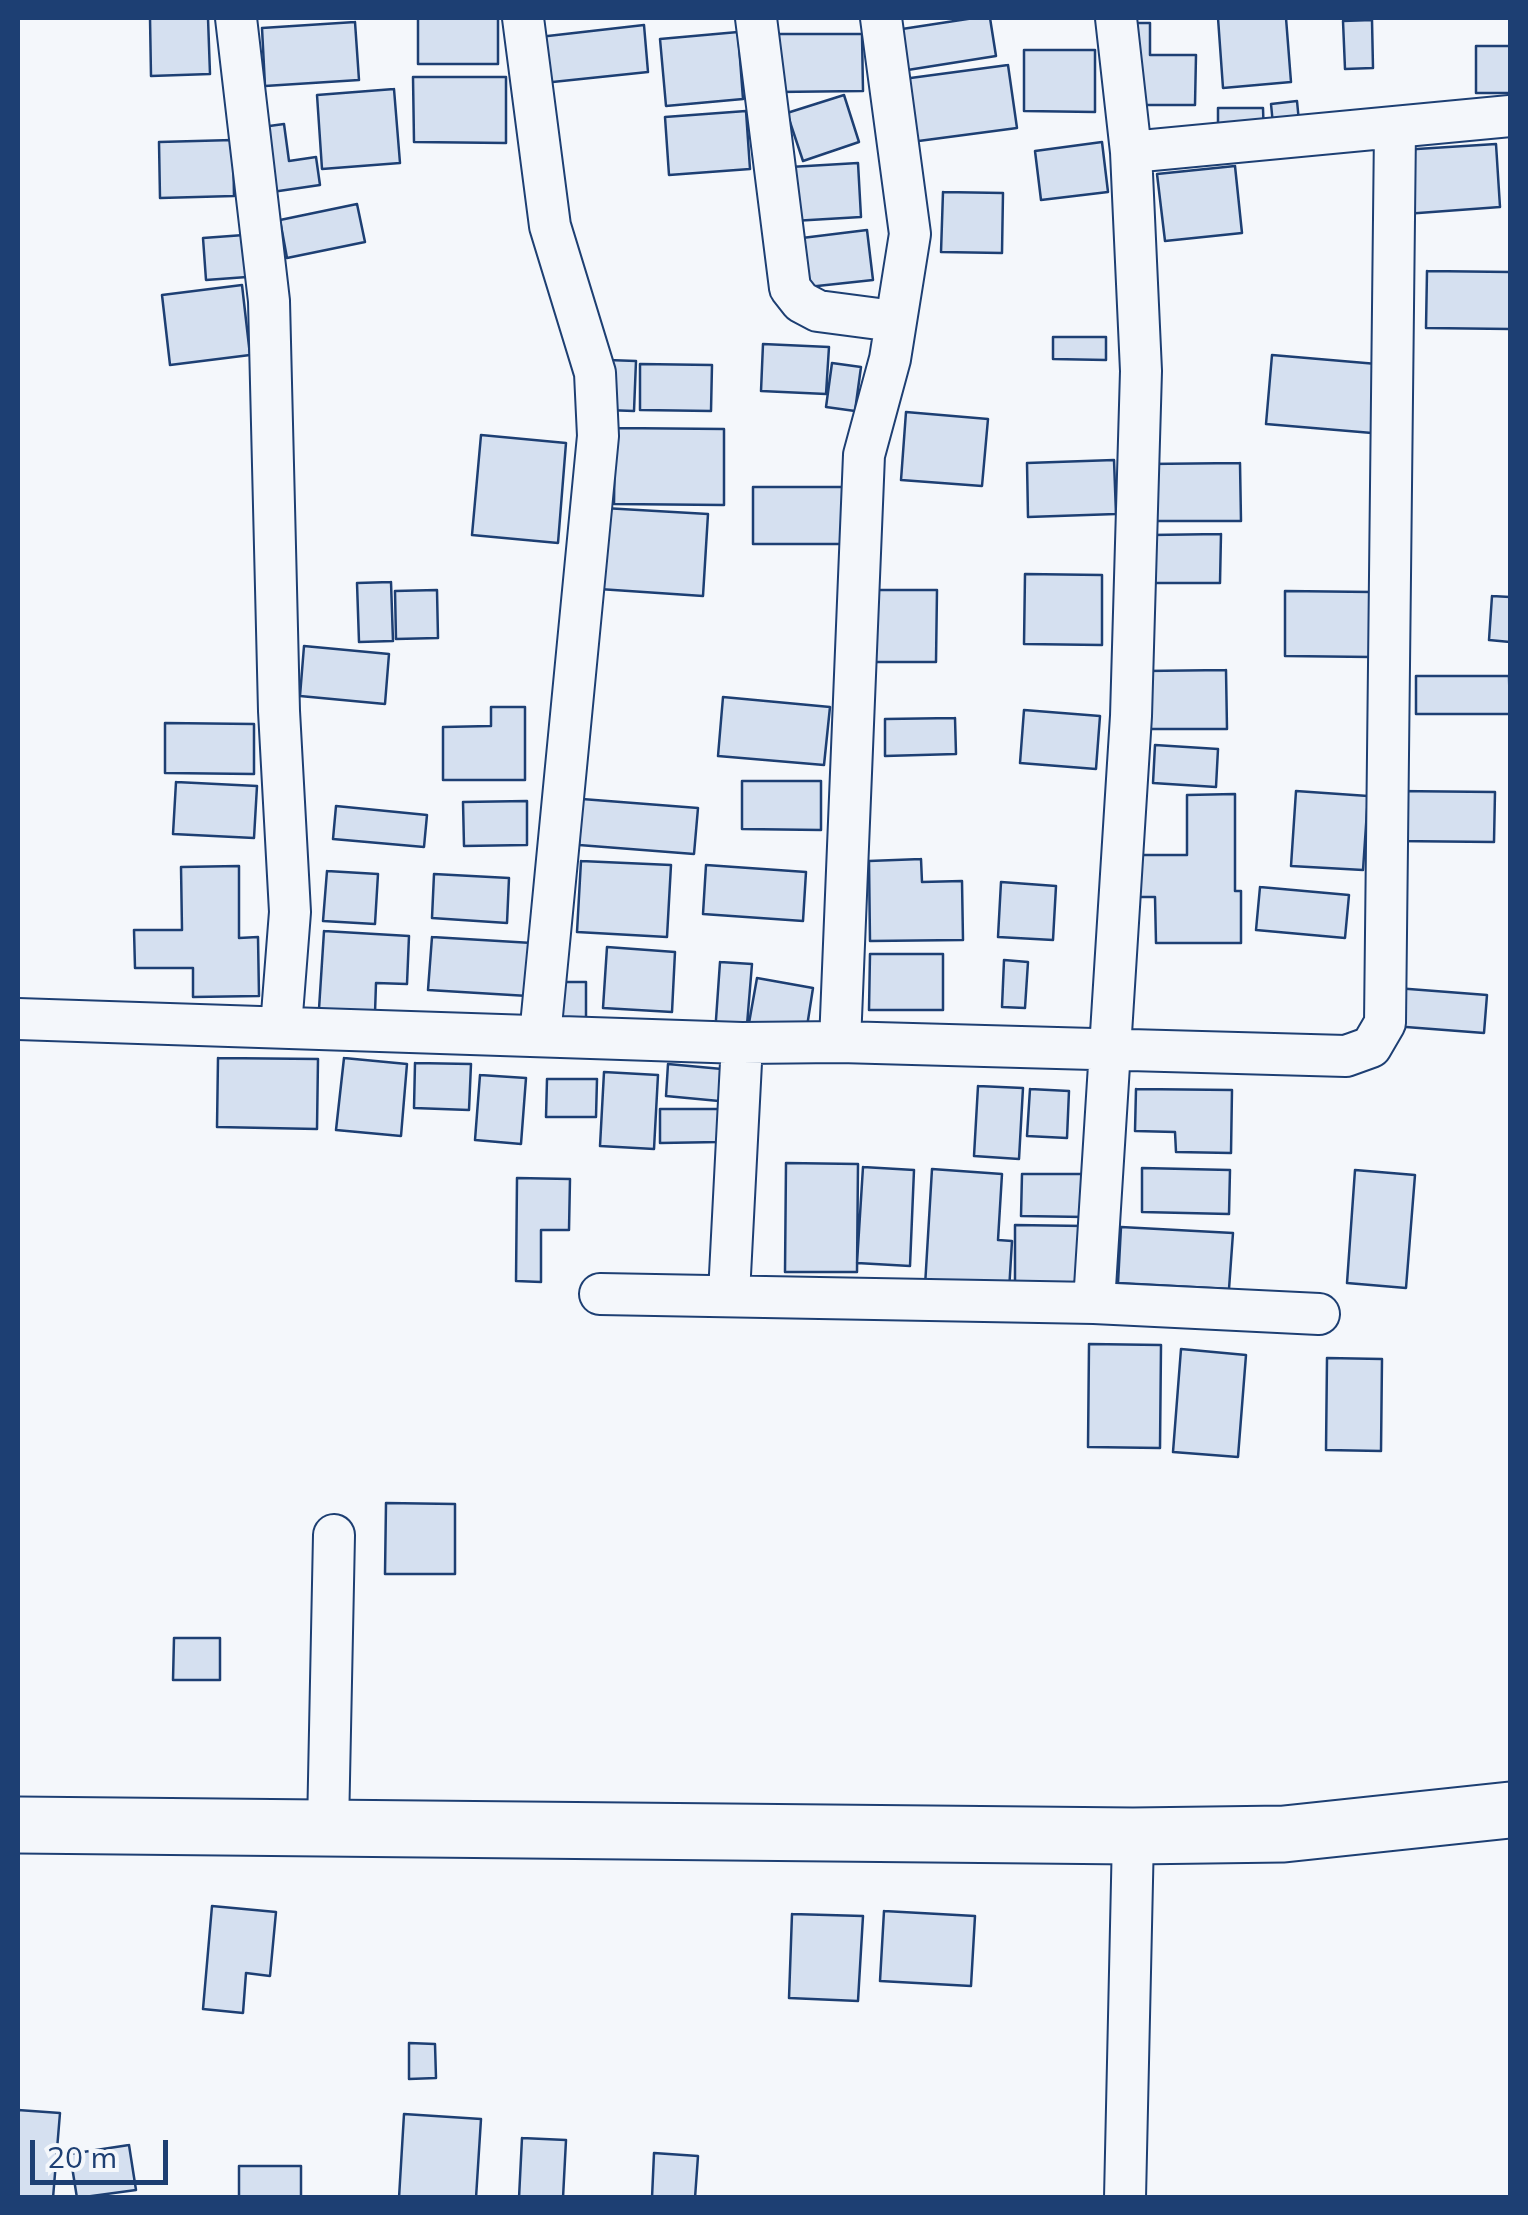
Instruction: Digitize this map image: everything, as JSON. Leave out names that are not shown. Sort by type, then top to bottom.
[{"type":"street","points":[[236,18],[269,301],[279,711],[290,912],[281,1026]]},
{"type":"street","points":[[523,18],[550,226],[596,373],[598,436],[540,1036]]},
{"type":"street","points":[[756,18],[790,288],[801,302],[818,311],[894,321]]},
{"type":"street","points":[[840,1042],[864,455],[890,359],[910,234],[881,18]]},
{"type":"street","points":[[1094,1303],[1131,716],[1142,372],[1131,152],[1116,18]]},
{"type":"street","points":[[1131,152],[1510,116]]},
{"type":"street","points":[[18,1019],[742,1044],[840,1042],[1346,1056],[1371,1047],[1385,1023],[1394,129]]},
{"type":"street","points":[[729,1294],[742,1044]]},
{"type":"street","points":[[600,1294],[1094,1303],[1319,1314]]},
{"type":"street","points":[[328,1828],[334,1535]]},
{"type":"street","points":[[18,1824],[1133,1836],[1284,1834],[1510,1810]]},
{"type":"street","points":[[1125,2198],[1133,1836]]},
{"type":"building","points":[[150,18],[208,18],[210,74],[151,76]]},
{"type":"building","points":[[418,18],[498,18],[498,64],[418,64]]},
{"type":"building","points":[[990,18],[996,56],[895,72],[889,31]]},
{"type":"building","points":[[1218,18],[1286,18],[1291,82],[1223,88]]},
{"type":"building","points":[[1372,20],[1373,68],[1345,69],[1343,21]]},
{"type":"building","points":[[355,22],[359,80],[265,86],[262,28]]},
{"type":"building","points":[[1126,23],[1150,23],[1150,55],[1196,55],[1195,105],[1126,105]]},
{"type":"building","points":[[644,25],[648,72],[543,83],[539,37]]},
{"type":"building","points":[[738,32],[743,99],[666,106],[660,39]]},
{"type":"building","points":[[776,34],[862,34],[863,91],[776,92]]},
{"type":"building","points":[[1476,46],[1510,46],[1510,93],[1476,93]]},
{"type":"building","points":[[1024,50],[1095,50],[1095,112],[1024,111]]},
{"type":"building","points":[[1008,65],[1017,128],[911,142],[903,79]]},
{"type":"building","points":[[413,77],[506,77],[506,143],[414,142]]},
{"type":"building","points":[[394,89],[400,163],[322,169],[317,95]]},
{"type":"building","points":[[844,95],[859,142],[803,161],[787,113]]},
{"type":"building","points":[[1297,101],[1300,132],[1274,135],[1271,104]]},
{"type":"building","points":[[1218,108],[1263,108],[1264,138],[1218,138]]},
{"type":"building","points":[[746,111],[750,169],[669,175],[665,117]]},
{"type":"building","points":[[284,124],[289,161],[316,157],[320,185],[272,192],[262,127]]},
{"type":"building","points":[[233,140],[234,196],[160,198],[159,142]]},
{"type":"building","points":[[1102,142],[1108,192],[1041,200],[1035,151]]},
{"type":"building","points":[[1496,144],[1500,207],[1405,214],[1401,150]]},
{"type":"building","points":[[858,163],[861,217],[793,221],[790,167]]},
{"type":"building","points":[[1235,166],[1242,233],[1165,241],[1157,174]]},
{"type":"building","points":[[943,192],[1003,193],[1002,253],[941,252]]},
{"type":"building","points":[[357,204],[365,242],[287,258],[280,220]]},
{"type":"building","points":[[867,230],[873,280],[808,287],[802,238]]},
{"type":"building","points":[[244,235],[247,277],[206,280],[203,238]]},
{"type":"building","points":[[1427,271],[1510,272],[1510,329],[1426,328]]},
{"type":"building","points":[[242,285],[250,355],[170,365],[162,295]]},
{"type":"building","points":[[1053,337],[1106,337],[1106,360],[1053,359]]},
{"type":"building","points":[[763,344],[829,347],[826,394],[761,391]]},
{"type":"building","points":[[1272,355],[1377,364],[1372,433],[1266,424]]},
{"type":"building","points":[[608,360],[636,361],[634,411],[606,410]]},
{"type":"building","points":[[832,363],[861,367],[855,411],[826,407]]},
{"type":"building","points":[[640,364],[712,365],[711,411],[640,410]]},
{"type":"building","points":[[906,412],[988,419],[982,486],[901,480]]},
{"type":"building","points":[[615,428],[724,429],[724,505],[614,504]]},
{"type":"building","points":[[481,435],[566,443],[558,543],[472,535]]},
{"type":"building","points":[[1114,460],[1116,514],[1028,517],[1027,463]]},
{"type":"building","points":[[1240,463],[1241,521],[1146,521],[1146,464]]},
{"type":"building","points":[[753,487],[846,487],[845,544],[753,544]]},
{"type":"building","points":[[604,508],[708,514],[703,596],[599,589]]},
{"type":"building","points":[[1221,534],[1220,583],[1150,583],[1150,535]]},
{"type":"building","points":[[1025,574],[1102,575],[1102,645],[1024,644]]},
{"type":"building","points":[[391,582],[393,641],[359,642],[357,583]]},
{"type":"building","points":[[437,590],[438,638],[396,639],[395,591]]},
{"type":"building","points":[[871,590],[937,590],[936,662],[870,662]]},
{"type":"building","points":[[1285,591],[1372,592],[1371,657],[1285,656]]},
{"type":"building","points":[[1492,596],[1510,597],[1510,642],[1489,640]]},
{"type":"building","points":[[304,646],[389,654],[385,704],[300,696]]},
{"type":"building","points":[[1226,670],[1227,729],[1145,729],[1145,671]]},
{"type":"building","points":[[1416,676],[1509,676],[1510,714],[1416,714]]},
{"type":"building","points":[[723,697],[830,707],[824,765],[718,756]]},
{"type":"building","points":[[491,707],[525,707],[525,780],[443,780],[443,727],[491,726]]},
{"type":"building","points":[[1024,710],[1100,716],[1096,769],[1020,763]]},
{"type":"building","points":[[955,718],[956,754],[885,756],[885,719]]},
{"type":"building","points":[[165,723],[254,724],[254,774],[165,773]]},
{"type":"building","points":[[1155,745],[1218,749],[1216,787],[1153,783]]},
{"type":"building","points":[[742,781],[821,781],[821,830],[742,829]]},
{"type":"building","points":[[176,782],[257,786],[254,838],[173,834]]},
{"type":"building","points":[[1296,791],[1368,796],[1363,870],[1291,866]]},
{"type":"building","points":[[1394,791],[1495,792],[1494,842],[1394,841]]},
{"type":"building","points":[[1235,794],[1235,891],[1241,891],[1241,943],[1156,943],[1155,897],[1139,897],[1139,855],[1187,855],[1187,795]]},
{"type":"building","points":[[582,799],[698,808],[694,854],[579,845]]},
{"type":"building","points":[[527,801],[527,845],[464,846],[463,802]]},
{"type":"building","points":[[336,806],[427,815],[424,847],[333,839]]},
{"type":"building","points":[[921,859],[922,882],[962,881],[963,940],[870,941],[869,861]]},
{"type":"building","points":[[581,861],[671,865],[667,937],[577,932]]},
{"type":"building","points":[[706,865],[806,872],[803,921],[703,914]]},
{"type":"building","points":[[239,866],[239,938],[258,937],[259,996],[193,997],[193,968],[135,968],[134,930],[182,930],[181,867]]},
{"type":"building","points":[[327,871],[378,874],[375,924],[323,921]]},
{"type":"building","points":[[434,874],[509,878],[507,923],[432,918]]},
{"type":"building","points":[[1001,882],[1056,886],[1053,940],[998,937]]},
{"type":"building","points":[[1260,887],[1349,895],[1345,938],[1256,930]]},
{"type":"building","points":[[324,931],[409,936],[407,984],[376,983],[375,1013],[319,1009]]},
{"type":"building","points":[[432,937],[532,943],[528,996],[428,990]]},
{"type":"building","points":[[607,947],[675,952],[672,1012],[603,1008]]},
{"type":"building","points":[[870,954],[943,954],[943,1010],[869,1010]]},
{"type":"building","points":[[1004,960],[1028,962],[1025,1008],[1002,1007]]},
{"type":"building","points":[[720,962],[752,964],[746,1037],[715,1034]]},
{"type":"building","points":[[757,978],[813,988],[806,1033],[749,1023]]},
{"type":"building","points":[[558,982],[586,982],[586,1027],[558,1027]]},
{"type":"building","points":[[1396,988],[1487,995],[1484,1033],[1393,1026]]},
{"type":"building","points":[[218,1058],[318,1059],[317,1129],[217,1127]]},
{"type":"building","points":[[344,1058],[407,1064],[401,1136],[336,1130]]},
{"type":"building","points":[[415,1063],[471,1064],[469,1110],[414,1108]]},
{"type":"building","points":[[668,1064],[722,1069],[719,1101],[666,1096]]},
{"type":"building","points":[[604,1072],[658,1075],[654,1149],[600,1146]]},
{"type":"building","points":[[480,1075],[526,1078],[521,1144],[475,1140]]},
{"type":"building","points":[[547,1079],[597,1079],[596,1117],[546,1117]]},
{"type":"building","points":[[978,1086],[1023,1088],[1019,1159],[974,1156]]},
{"type":"building","points":[[1030,1089],[1069,1091],[1067,1138],[1027,1136]]},
{"type":"building","points":[[1136,1089],[1232,1090],[1231,1153],[1176,1152],[1175,1132],[1135,1131]]},
{"type":"building","points":[[660,1109],[720,1109],[720,1142],[660,1143]]},
{"type":"building","points":[[786,1163],[858,1164],[857,1272],[785,1272]]},
{"type":"building","points":[[863,1167],[914,1170],[910,1266],[857,1263]]},
{"type":"building","points":[[1142,1168],[1230,1170],[1229,1214],[1142,1212]]},
{"type":"building","points":[[932,1169],[1002,1174],[998,1240],[1012,1241],[1009,1291],[925,1286]]},
{"type":"building","points":[[1355,1170],[1415,1175],[1406,1288],[1347,1283]]},
{"type":"building","points":[[1022,1174],[1085,1174],[1085,1217],[1021,1216]]},
{"type":"building","points":[[517,1178],[570,1179],[569,1230],[541,1230],[541,1282],[516,1281]]},
{"type":"building","points":[[1015,1225],[1085,1226],[1085,1287],[1015,1287]]},
{"type":"building","points":[[1121,1227],[1233,1233],[1229,1289],[1118,1283]]},
{"type":"building","points":[[1089,1344],[1161,1345],[1160,1448],[1088,1447]]},
{"type":"building","points":[[1181,1349],[1246,1355],[1238,1457],[1173,1452]]},
{"type":"building","points":[[1327,1358],[1382,1359],[1381,1451],[1326,1450]]},
{"type":"building","points":[[386,1503],[455,1504],[455,1574],[385,1574]]},
{"type":"building","points":[[174,1638],[220,1638],[220,1680],[173,1680]]},
{"type":"building","points":[[212,1906],[276,1912],[270,1976],[246,1973],[243,2013],[203,2009]]},
{"type":"building","points":[[884,1911],[975,1916],[971,1986],[880,1981]]},
{"type":"building","points":[[792,1914],[863,1916],[858,2001],[789,1998]]},
{"type":"building","points":[[409,2043],[435,2044],[436,2078],[409,2079]]},
{"type":"building","points":[[18,2110],[60,2113],[53,2198],[18,2198]]},
{"type":"building","points":[[404,2114],[481,2119],[476,2198],[399,2198]]},
{"type":"building","points":[[522,2138],[566,2140],[563,2198],[519,2198]]},
{"type":"building","points":[[129,2145],[136,2190],[77,2198],[70,2154]]},
{"type":"building","points":[[654,2153],[698,2156],[695,2198],[652,2198]]},
{"type":"building","points":[[239,2166],[301,2166],[301,2198],[239,2198]]}]
